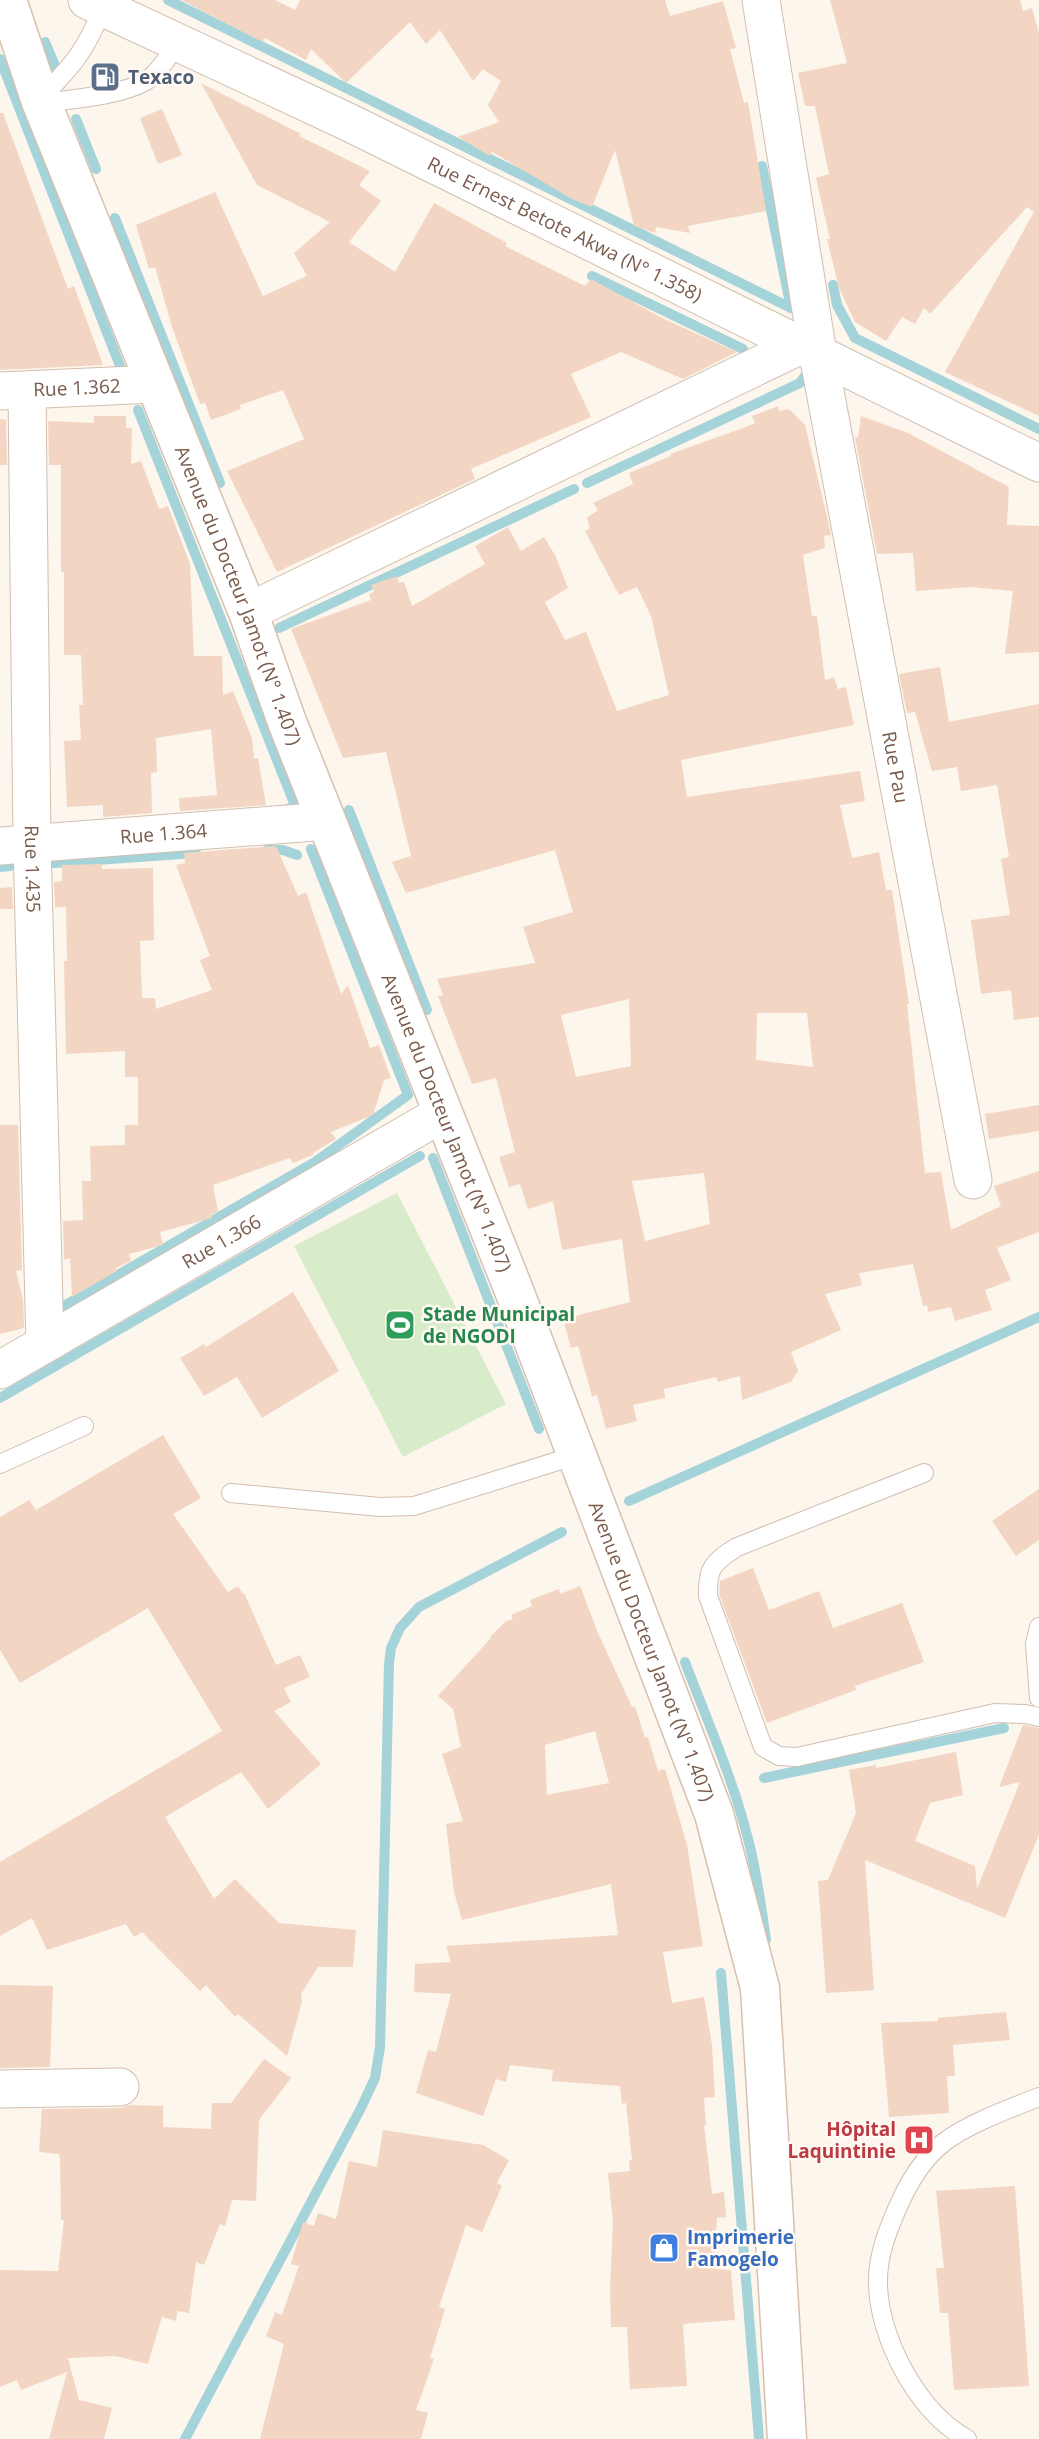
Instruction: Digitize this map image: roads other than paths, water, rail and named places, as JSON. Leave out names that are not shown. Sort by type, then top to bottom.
[{"type":"main road","name":"Avenue du Docteur Jamot (N° 1.407)","points":[[7,0],[41,101],[248,612],[287,722],[443,1113],[715,1814],[760,1988],[788,2439]]},
{"type":"street","name":"Rue Pau","points":[[761,0],[809,350],[973,1180]]},
{"type":"street","name":"Rue Ernest Betote Akwa (N° 1.358)","points":[[95,4],[360,128],[1039,463]]},
{"type":"street","points":[[248,612],[809,350]]},
{"type":"street","name":"Rue 1.362","points":[[13,391],[155,384]]},
{"type":"street","name":"Rue 1.435","points":[[13,391],[16,845],[45,1345]]},
{"type":"street","name":"Rue 1.364","points":[[16,845],[327,821]]},
{"type":"street","name":"Rue 1.366","points":[[0,1370],[443,1113]]},
{"type":"street","points":[[0,2089],[120,2087]]},
{"type":"lane","points":[[41,101],[74,64],[91,38],[95,4]]},
{"type":"lane","points":[[41,101],[121,90],[146,80],[169,58],[178,42]]},
{"type":"lane","points":[[0,1464],[84,1426]]},
{"type":"lane","points":[[231,1493],[380,1507],[414,1506],[577,1455]]},
{"type":"lane","points":[[925,1473],[737,1548],[715,1563],[707,1577],[708,1596],[763,1747],[779,1756],[797,1757],[995,1713],[1039,1717]]},
{"type":"lane","points":[[1039,1627],[1035,1644],[1039,1698]]},
{"type":"lane","points":[[967,2439],[957,2434],[929,2407],[907,2375],[887,2335],[880,2310],[878,2281],[887,2229],[919,2167],[943,2142],[995,2115],[1039,2097]]},
{"type":"waterway","points":[[168,0],[791,308]]},
{"type":"waterway","points":[[45,42],[61,80]]},
{"type":"waterway","points":[[0,59],[122,371]]},
{"type":"waterway","points":[[76,119],[96,169]]},
{"type":"waterway","points":[[762,166],[791,308]]},
{"type":"waterway","points":[[115,218],[220,483]]},
{"type":"waterway","points":[[592,276],[743,349]]},
{"type":"waterway","points":[[833,285],[837,305],[855,338],[1039,429]]},
{"type":"waterway","points":[[587,483],[800,383],[804,377]]},
{"type":"waterway","points":[[138,410],[294,803],[293,807],[285,810]]},
{"type":"waterway","points":[[279,628],[574,489]]},
{"type":"waterway","points":[[349,810],[427,1010]]},
{"type":"waterway","points":[[62,1307],[315,1162],[408,1095],[311,849]]},
{"type":"waterway","points":[[267,850],[283,850],[297,855]]},
{"type":"waterway","points":[[54,863],[196,853]]},
{"type":"waterway","points":[[0,867],[10,866]]},
{"type":"waterway","points":[[0,1398],[420,1156]]},
{"type":"waterway","points":[[433,1158],[539,1429]]},
{"type":"waterway","points":[[629,1501],[1039,1317]]},
{"type":"waterway","points":[[185,2439],[375,2078],[380,2047],[391,1648],[400,1628],[419,1607],[562,1532]]},
{"type":"waterway","points":[[685,1662],[742,1817],[754,1864],[766,1940]]},
{"type":"waterway","points":[[764,1778],[1004,1728]]},
{"type":"waterway","points":[[721,1973],[759,2439]]},
{"type":"place","name":"Texaco","points":[[105,77]]},
{"type":"place","name":"Stade Municipal de NGODI","points":[[400,1325]]},
{"type":"place","name":"Hôpital Laquintinie","points":[[919,2140]]},
{"type":"place","name":"Imprimerie Famogelo","points":[[664,2248]]}]
